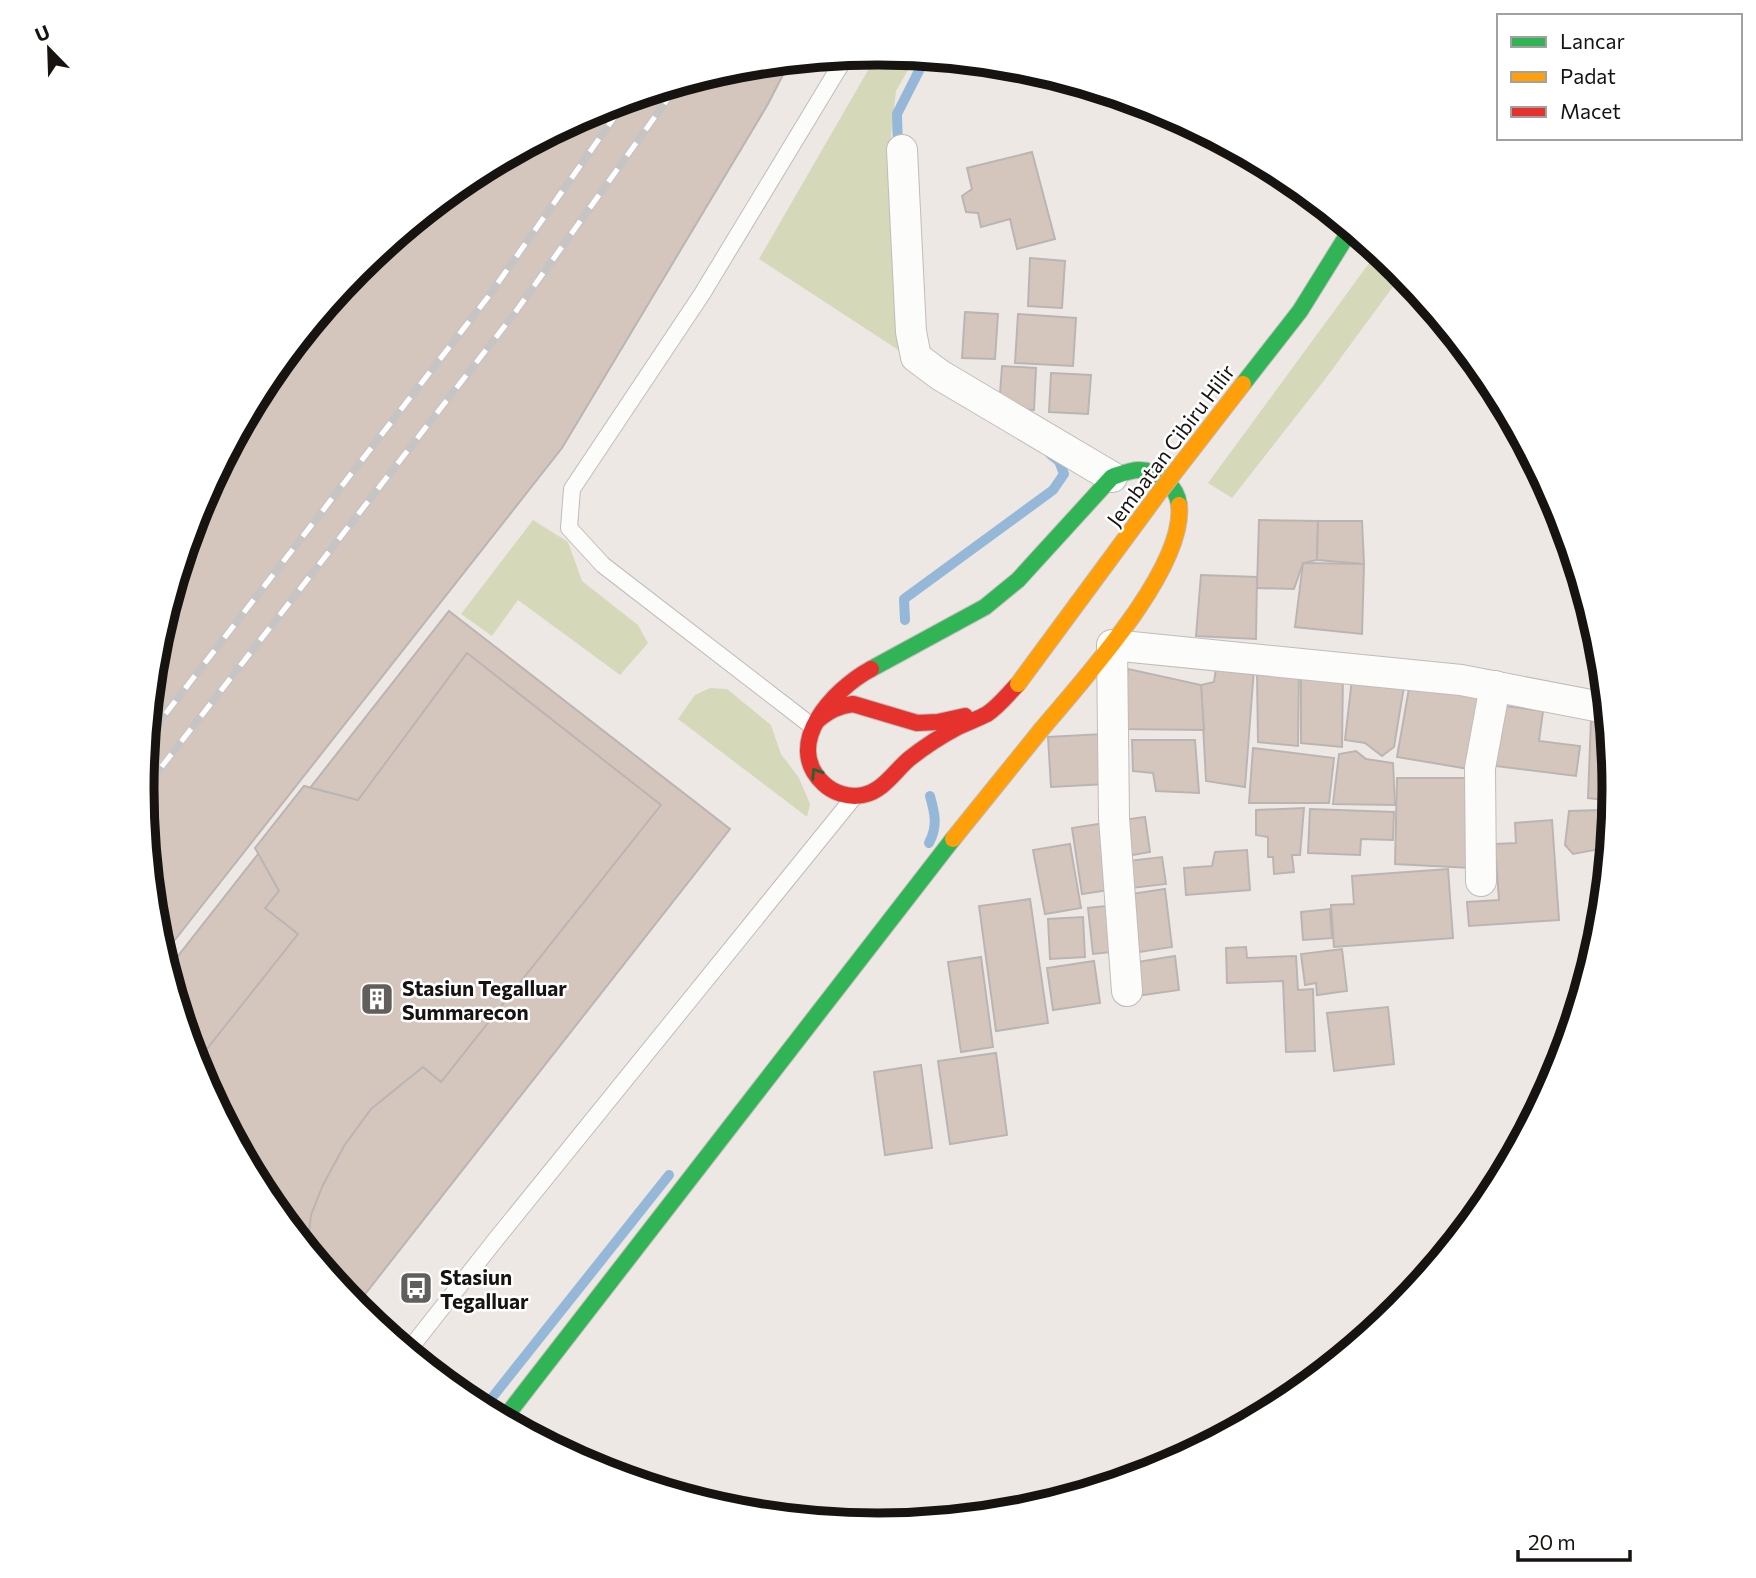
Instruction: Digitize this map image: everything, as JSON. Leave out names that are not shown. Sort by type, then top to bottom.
[{"type":"street","points":[[902,150],[911,331],[916,357],[940,375],[1112,477]]},
{"type":"street","name":"Jembatan Cibiru Hilir","points":[[890,778],[933,741],[991,711],[1017,684],[1161,490],[1300,311],[1346,236]]},
{"type":"street","points":[[509,1412],[985,798],[1112,645],[1158,574],[1173,540],[1180,500],[1171,484],[1149,469],[1129,471],[1112,477],[1018,580],[985,607],[856,677],[838,691],[825,706],[807,750],[810,766],[818,779],[831,790],[846,795],[873,792],[890,778],[897,765],[899,742],[890,721],[879,711],[871,695],[871,682],[880,665]]},
{"type":"street","points":[[1112,645],[1461,680],[1597,706]]},
{"type":"street","points":[[1112,645],[1114,817],[1127,991]]},
{"type":"street","points":[[1480,881],[1480,768],[1495,686]]},
{"type":"street","points":[[816,724],[832,708],[844,704],[868,706],[913,722],[946,720],[991,711]]},
{"type":"lane","points":[[816,724],[603,565],[569,528],[572,489],[702,294],[840,66]]},
{"type":"lane","points":[[413,1345],[856,795]]},
{"type":"green space","points":[[871,65],[910,66],[896,91],[890,145],[903,353],[759,259]]},
{"type":"green space","points":[[1372,259],[1396,283],[1326,378],[1232,498],[1208,483]]},
{"type":"green space","points":[[533,520],[568,542],[582,581],[638,625],[648,643],[620,675],[518,600],[492,636],[461,614]]},
{"type":"green space","points":[[710,688],[727,689],[771,725],[781,754],[799,778],[810,804],[807,817],[678,719],[695,695]]},
{"type":"building","points":[[785,71],[768,104],[562,448],[171,945],[160,884],[154,789],[160,694],[178,602],[192,556],[228,469],[251,427],[303,348],[333,311],[400,244],[437,214],[516,162],[558,139],[645,103],[691,89]]},
{"type":"building","points":[[1032,152],[1055,239],[1017,249],[1010,219],[981,227],[978,213],[966,212],[962,196],[972,189],[967,168]]},
{"type":"building","points":[[1030,258],[1065,261],[1062,308],[1028,306]]},
{"type":"building","points":[[965,312],[998,314],[995,359],[962,358]]},
{"type":"building","points":[[1018,314],[1076,318],[1073,366],[1015,363]]},
{"type":"building","points":[[1002,366],[1036,368],[1034,410],[999,408]]},
{"type":"building","points":[[1051,373],[1091,375],[1088,414],[1049,412]]},
{"type":"building","points":[[1259,520],[1318,521],[1317,560],[1303,563],[1294,589],[1257,588]]},
{"type":"building","points":[[1318,521],[1362,521],[1364,564],[1317,560]]},
{"type":"building","points":[[1303,563],[1364,564],[1362,634],[1295,627]]},
{"type":"building","points":[[1201,575],[1257,577],[1256,639],[1196,636]]},
{"type":"building","name":"Stasiun Tegalluar Summarecon","points":[[449,611],[730,829],[363,1297],[303,1230],[251,1151],[209,1066],[192,1022],[175,960]]},
{"type":"building","name":"Stasiun Tegalluar Summarecon","points":[[467,653],[661,805],[441,1082],[423,1067],[371,1109],[344,1146],[323,1185],[311,1215],[308,1237],[251,1151],[228,1109],[204,1053],[298,934],[265,908],[279,891],[255,848],[304,786],[358,800]]},
{"type":"building","points":[[1216,668],[1254,668],[1245,787],[1206,781],[1201,685],[1214,682]]},
{"type":"building","points":[[1128,669],[1201,685],[1204,730],[1122,729]]},
{"type":"building","points":[[1257,672],[1299,672],[1298,746],[1258,742]]},
{"type":"building","points":[[1301,673],[1343,674],[1342,747],[1301,743]]},
{"type":"building","points":[[1352,679],[1404,686],[1394,747],[1382,756],[1365,743],[1345,740]]},
{"type":"building","points":[[1410,683],[1488,696],[1475,770],[1397,757]]},
{"type":"building","points":[[1496,705],[1543,711],[1539,741],[1580,746],[1576,776],[1487,765]]},
{"type":"building","points":[[1591,719],[1599,720],[1602,800],[1588,798]]},
{"type":"building","points":[[1103,734],[1106,784],[1051,787],[1048,737]]},
{"type":"building","points":[[1132,740],[1195,740],[1199,793],[1156,791],[1153,773],[1133,771]]},
{"type":"building","points":[[1253,748],[1334,758],[1329,803],[1249,803]]},
{"type":"building","points":[[1356,751],[1366,759],[1393,763],[1395,805],[1333,804],[1339,754]]},
{"type":"building","points":[[1397,778],[1474,778],[1471,868],[1395,864]]},
{"type":"building","points":[[1304,808],[1300,855],[1292,855],[1294,872],[1274,874],[1273,857],[1268,857],[1268,837],[1256,835],[1256,810]]},
{"type":"building","points":[[1310,809],[1394,812],[1393,840],[1361,839],[1360,855],[1308,853]]},
{"type":"building","points":[[1600,810],[1600,849],[1573,854],[1565,845],[1569,811]]},
{"type":"building","points":[[1145,817],[1150,852],[1121,857],[1116,821]]},
{"type":"building","points":[[1552,820],[1559,920],[1469,926],[1467,902],[1499,900],[1495,844],[1516,843],[1515,823]]},
{"type":"building","points":[[1105,823],[1116,889],[1082,894],[1072,828]]},
{"type":"building","points":[[1070,844],[1081,908],[1045,914],[1033,850]]},
{"type":"building","points":[[1247,850],[1250,890],[1186,895],[1184,868],[1212,866],[1215,852]]},
{"type":"building","points":[[1162,857],[1166,884],[1123,889],[1119,862]]},
{"type":"building","points":[[1448,869],[1453,938],[1334,947],[1331,905],[1354,904],[1352,876]]},
{"type":"building","points":[[1165,889],[1172,947],[1132,953],[1124,895]]},
{"type":"building","points":[[1030,899],[1048,1023],[996,1031],[979,906]]},
{"type":"building","points":[[1115,905],[1120,951],[1093,954],[1088,908]]},
{"type":"building","points":[[1330,909],[1332,938],[1303,940],[1301,912]]},
{"type":"building","points":[[1083,917],[1085,957],[1050,959],[1048,919]]},
{"type":"building","points":[[1246,947],[1247,958],[1296,956],[1298,990],[1313,989],[1315,1051],[1286,1052],[1283,981],[1227,983],[1226,948]]},
{"type":"building","points":[[1342,949],[1347,991],[1317,995],[1316,983],[1305,985],[1301,954]]},
{"type":"building","points":[[1175,956],[1179,990],[1136,996],[1131,963]]},
{"type":"building","points":[[981,957],[993,1047],[961,1052],[948,962]]},
{"type":"building","points":[[1094,961],[1100,1003],[1053,1010],[1047,968]]},
{"type":"building","points":[[1388,1007],[1394,1064],[1334,1071],[1327,1013]]},
{"type":"building","points":[[996,1053],[1007,1135],[950,1144],[938,1061]]},
{"type":"building","points":[[921,1065],[932,1148],[885,1155],[874,1072]]},
{"type":"building","name":"Stasiun Tegalluar Summarecon","points":[[316,1246],[329,1256],[326,1259]]},
{"type":"waterway","points":[[898,149],[897,114],[921,66]]},
{"type":"waterway","points":[[905,620],[904,599],[1053,490],[1064,474],[1059,461],[1050,454]]},
{"type":"waterway","points":[[929,843],[935,820],[930,796]]},
{"type":"waterway","points":[[490,1400],[669,1175]]},
{"type":"railway","points":[[154,776],[514,314],[670,95]]},
{"type":"railway","points":[[157,725],[488,297],[616,114]]},
{"type":"traffic: fast","points":[[1243,384],[1300,311],[1346,236]]},
{"type":"traffic: fast","points":[[871,669],[985,607],[1018,580],[1112,477],[1136,470],[1153,473],[1165,480],[1175,492],[1179,505]]},
{"type":"traffic: fast","points":[[509,1412],[953,839]]},
{"type":"traffic: slow","points":[[1018,684],[1243,384]]},
{"type":"traffic: slow","points":[[953,839],[1128,624],[1166,560],[1177,531],[1179,505]]},
{"type":"traffic: jam","points":[[871,669],[842,690],[829,704],[810,735],[808,752],[812,768],[827,787],[847,795],[858,796],[877,790],[909,759],[958,727],[984,716],[1018,684]]},
{"type":"traffic: jam","points":[[818,720],[834,709],[853,704],[917,723],[965,716]]},
{"type":"place","name":"Stasiun Tegalluar Summarecon","points":[[377,999]]},
{"type":"place","name":"Stasiun Tegalluar","points":[[416,1288]]}]
